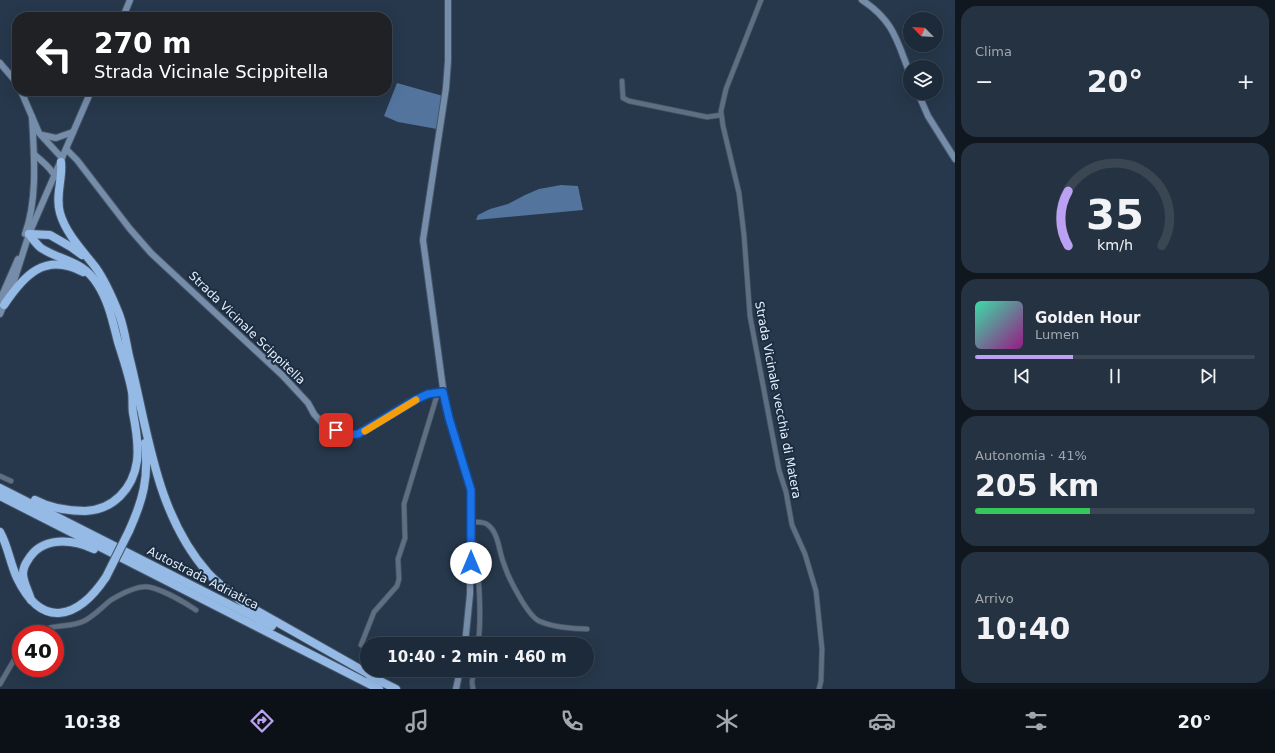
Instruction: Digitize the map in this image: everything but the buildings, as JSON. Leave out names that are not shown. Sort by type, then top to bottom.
[{"type":"highway","points":[[61,162],[62,170],[58,197],[60,214],[72,236],[91,262],[109,291],[119,316],[137,385],[144,423],[165,502],[189,548],[208,573],[228,592],[245,604],[360,669]]},
{"type":"highway","points":[[29,235],[50,235],[71,247],[91,262]]},
{"type":"highway","points":[[29,235],[41,248],[79,264],[88,271],[95,280],[106,300],[142,423]]},
{"type":"highway","points":[[2,302],[24,278],[43,267],[55,265],[70,266],[95,280]]},
{"type":"highway","points":[[0,532],[16,576],[32,600],[47,610],[64,613],[80,606],[98,590],[129,531],[141,504],[145,488],[147,458],[137,385]]},
{"type":"highway","points":[[0,483],[41,503],[69,510],[94,510],[116,500],[129,485],[137,461],[136,428],[132,393]]},
{"type":"highway","name":"Autostrada Adriatica","points":[[0,488],[360,670]]},
{"type":"highway","name":"Autostrada Adriatica","points":[[0,496],[379,689]]},
{"type":"highway","points":[[32,600],[23,575],[24,566],[36,549],[57,541],[88,546],[176,586]]},
{"type":"highway","name":"Autostrada Adriatica","points":[[374,677],[396,689]]},
{"type":"street","points":[[124,12],[130,0]]},
{"type":"street","points":[[448,0],[448,61],[446,88],[423,240],[440,392],[470,483],[470,594],[466,637]]},
{"type":"street","name":"Strada Vicinale vecchia di Matera","points":[[761,0],[723,97],[721,116],[739,193],[744,235],[750,316],[779,470],[786,492],[792,525],[807,559],[816,592],[822,657],[819,689]]},
{"type":"street","points":[[862,0],[878,12],[890,25],[905,60]]},
{"type":"street","points":[[0,63],[12,77]]},
{"type":"street","points":[[622,81],[623,98],[629,101],[707,117],[721,116]]},
{"type":"street","points":[[24,96],[39,133],[61,162]]},
{"type":"street","points":[[18,257],[55,177],[89,96]]},
{"type":"street","points":[[921,100],[928,116],[955,159]]},
{"type":"street","points":[[0,314],[2,302],[32,211],[34,154],[32,116]]},
{"type":"street","points":[[39,133],[47,137],[56,138],[73,132]]},
{"type":"street","name":"Strada Vicinale Scippitella","points":[[67,147],[130,229],[151,253],[279,372],[308,403],[314,414],[322,423],[343,434],[350,436],[358,434],[408,403],[428,394],[440,392]]},
{"type":"street","points":[[34,154],[48,167],[55,177]]},
{"type":"street","points":[[48,167],[61,162]]},
{"type":"street","points":[[2,302],[16,278],[29,235]]},
{"type":"street","points":[[364,637],[374,612],[396,586],[399,579],[398,559],[406,538],[404,504],[440,392]]},
{"type":"street","points":[[0,476],[11,481]]},
{"type":"street","points":[[471,522],[488,524],[498,544],[504,564],[530,612],[538,620],[569,629],[587,628]]},
{"type":"street","points":[[471,531],[476,547],[479,637]]},
{"type":"street","points":[[64,625],[76,624],[85,620],[111,600],[128,591],[148,587],[170,596],[196,610]]},
{"type":"street","points":[[0,684],[12,664]]},
{"type":"street","points":[[0,670],[5,676]]},
{"type":"street","points":[[456,689],[459,677]]},
{"type":"street","points":[[473,677],[473,689]]},
{"type":"shaded area","points":[[397,83],[443,96],[437,129],[398,122],[384,116]]},
{"type":"shaded area","points":[[561,185],[578,186],[583,210],[476,220],[478,215],[490,209],[508,204],[539,189]]},
{"type":"slow traffic","points":[[365,431],[408,403],[416,400]]},
{"type":"route","points":[[336,430],[343,434],[352,436],[358,434],[383,420],[408,403],[428,394],[443,392],[449,418],[470,483],[471,563]]}]
